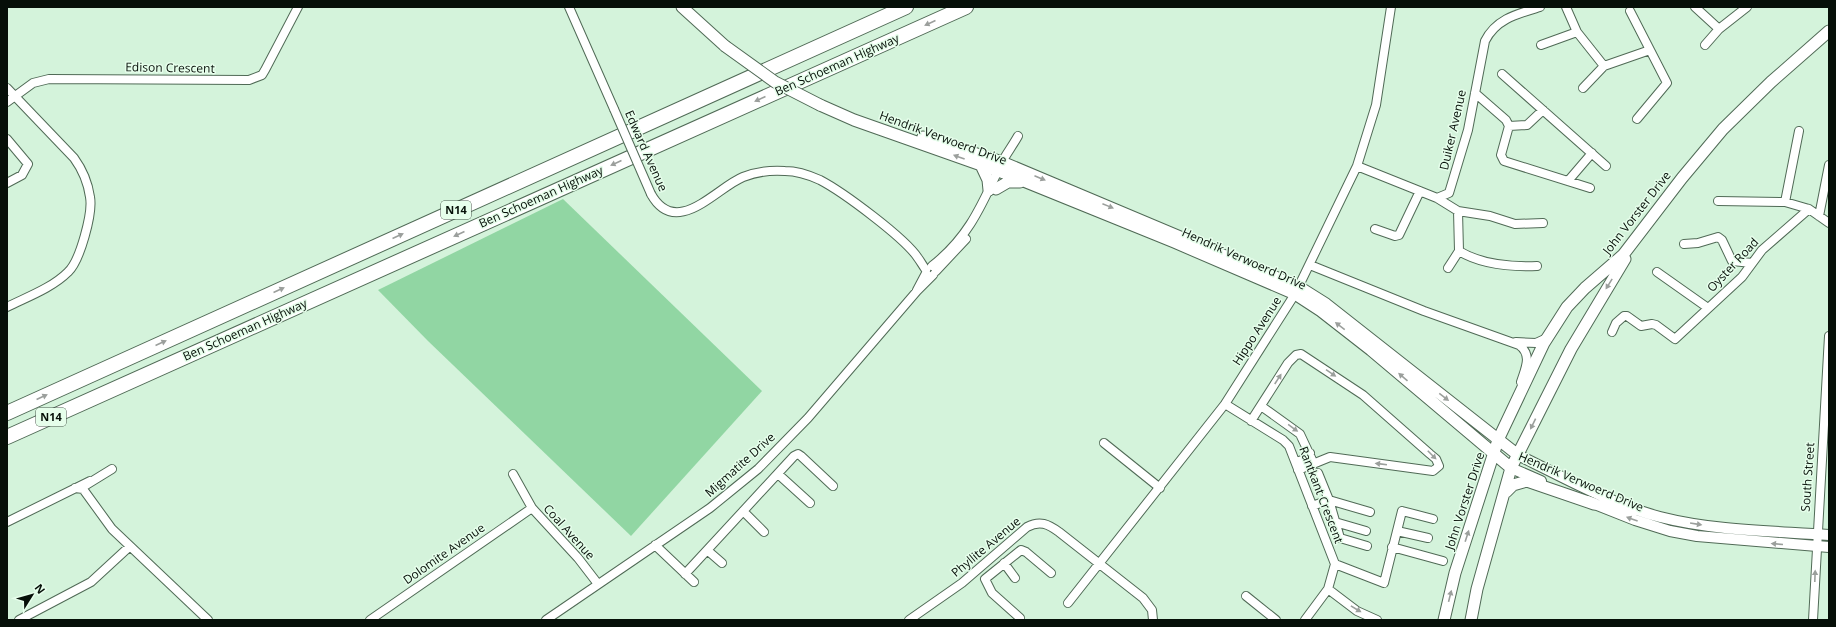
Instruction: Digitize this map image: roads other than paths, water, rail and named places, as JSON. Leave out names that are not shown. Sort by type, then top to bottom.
[{"type":"highway","name":"Ben Schoeman Highway","points":[[7,413],[906,7]]},
{"type":"highway","name":"Ben Schoeman Highway","points":[[7,437],[966,7]]},
{"type":"highway","points":[[7,441],[94,398]]},
{"type":"main road","name":"Hendrik Verwoerd Drive","points":[[682,7],[775,82],[854,120],[981,165],[1003,168],[1026,183],[1297,290],[1511,468]]},
{"type":"main road","name":"Hendrik Verwoerd Drive","points":[[688,7],[726,44]]},
{"type":"main road","name":"John Vorster Drive","points":[[1444,620],[1455,573],[1498,440],[1548,337],[1576,297],[1623,255],[1682,178],[1723,130],[1776,78],[1829,31]]},
{"type":"main road","name":"John Vorster Drive","points":[[1471,620],[1477,589],[1506,492],[1511,468],[1571,349],[1625,258],[1661,209],[1701,159],[1740,116],[1797,62],[1829,36]]},
{"type":"main road","name":"Hendrik Verwoerd Drive","points":[[821,103],[1003,168],[1297,290],[1331,308],[1518,455]]},
{"type":"main road","points":[[981,165],[992,189],[1008,182],[1026,183]]},
{"type":"main road","points":[[1506,492],[1513,485],[1527,481],[1594,504]]},
{"type":"street","name":"Edison Crescent","points":[[7,102],[33,84],[49,79],[249,80],[262,75],[298,7]]},
{"type":"street","name":"Edward Avenue","points":[[569,7],[651,194],[655,201],[663,207],[669,210],[681,212],[696,207],[735,181],[748,175],[769,171],[802,173],[821,181],[850,200],[890,230],[931,270]]},
{"type":"street","name":"Hippo Avenue","points":[[1068,604],[1225,404],[1297,290],[1357,166],[1374,114],[1391,7]]},
{"type":"street","name":"Duiker Avenue","points":[[1449,193],[1468,130],[1483,47],[1491,31],[1502,20],[1540,7]]},
{"type":"street","points":[[1566,7],[1577,32],[1604,66]]},
{"type":"street","points":[[1695,7],[1719,29]]},
{"type":"street","points":[[1704,45],[1719,29],[1747,7]]},
{"type":"street","points":[[1630,11],[1667,83],[1637,119]]},
{"type":"street","points":[[1541,45],[1577,32]]},
{"type":"street","points":[[1583,88],[1604,66],[1650,50]]},
{"type":"street","points":[[1502,74],[1606,166]]},
{"type":"street","points":[[7,88],[77,161],[82,169],[91,202],[79,256],[70,271],[57,281],[7,307]]},
{"type":"street","points":[[1475,93],[1506,120],[1509,126],[1501,155],[1504,161],[1590,188]]},
{"type":"street","points":[[1509,126],[1527,125],[1543,110]]},
{"type":"street","points":[[1785,202],[1799,131]]},
{"type":"street","name":"Migmatite Drive","points":[[546,620],[710,508],[758,469],[808,418],[917,291],[931,270],[959,249],[975,227],[1010,150],[1018,136]]},
{"type":"street","points":[[7,139],[28,164],[22,175],[7,183]]},
{"type":"street","points":[[1568,181],[1592,153]]},
{"type":"street","points":[[1357,166],[1437,198],[1456,211],[1490,216],[1515,224],[1543,224]]},
{"type":"street","points":[[1819,216],[1829,166]]},
{"type":"street","points":[[1375,229],[1395,236],[1399,234],[1420,191]]},
{"type":"street","points":[[1437,198],[1449,193],[1456,211],[1458,251],[1448,268]]},
{"type":"street","points":[[1718,201],[1785,202],[1800,205],[1809,209],[1829,223]]},
{"type":"street","name":"Oyster Road","points":[[1612,332],[1616,323],[1624,316],[1627,316],[1641,326],[1652,324],[1656,325],[1675,339],[1742,277],[1762,250],[1809,209]]},
{"type":"street","points":[[1684,244],[1698,243],[1718,238],[1722,240],[1732,261],[1752,263]]},
{"type":"street","points":[[1458,251],[1497,265],[1517,267],[1537,266]]},
{"type":"street","points":[[1310,265],[1424,311],[1511,341],[1522,347],[1528,358],[1510,416]]},
{"type":"street","points":[[1657,272],[1708,308]]},
{"type":"street","name":"South Street","points":[[1813,620],[1816,534],[1825,465],[1829,336]]},
{"type":"street","points":[[1511,341],[1536,343],[1548,337]]},
{"type":"street","points":[[1251,421],[1288,363],[1296,355],[1301,354],[1363,395],[1436,459],[1439,466],[1433,471],[1330,457],[1298,470]]},
{"type":"street","name":"Rantkant Crescent","points":[[1225,404],[1283,440],[1289,446],[1335,564]]},
{"type":"street","points":[[1261,406],[1300,434],[1314,464]]},
{"type":"street","points":[[1104,443],[1160,488]]},
{"type":"street","points":[[685,574],[798,454],[833,486]]},
{"type":"street","points":[[1296,462],[1305,459],[1306,455],[1310,454]]},
{"type":"street","name":"Hendrik Verwoerd Drive","points":[[1518,455],[1606,497],[1658,516],[1710,526],[1829,535]]},
{"type":"street","name":"Hendrik Verwoerd Drive","points":[[1511,468],[1594,504],[1635,520],[1670,531],[1697,536],[1829,547]]},
{"type":"street","points":[[7,522],[112,469]]},
{"type":"street","points":[[1318,473],[1329,500],[1340,538],[1367,546]]},
{"type":"street","name":"Coal Avenue","points":[[513,474],[532,508],[578,558],[598,584]]},
{"type":"street","points":[[778,474],[810,503]]},
{"type":"street","points":[[87,493],[86,485],[90,481]]},
{"type":"street","points":[[75,488],[81,488],[87,493],[106,522],[129,547],[208,620]]},
{"type":"street","points":[[1312,506],[1329,500],[1370,512]]},
{"type":"street","name":"Dolomite Avenue","points":[[370,620],[532,508]]},
{"type":"street","points":[[743,511],[764,532]]},
{"type":"street","points":[[1305,620],[1328,589],[1335,564],[1384,583],[1402,511],[1433,519]]},
{"type":"street","points":[[1335,522],[1366,531]]},
{"type":"street","name":"Phyllite Avenue","points":[[909,620],[981,568],[1027,527],[1039,523],[1052,527],[1100,563]]},
{"type":"street","points":[[1397,531],[1428,538]]},
{"type":"street","points":[[655,545],[694,582]]},
{"type":"street","points":[[20,620],[91,582],[129,547]]},
{"type":"street","points":[[1392,547],[1443,561]]},
{"type":"street","points":[[707,550],[722,563]]},
{"type":"street","points":[[1020,618],[990,590],[984,580],[1022,550],[1051,573]]},
{"type":"street","points":[[1004,563],[1015,578]]},
{"type":"street","points":[[1100,563],[1147,602],[1152,610],[1153,620]]},
{"type":"street","points":[[981,568],[988,576]]},
{"type":"street","points":[[1328,589],[1357,611],[1378,620]]},
{"type":"street","points":[[1246,596],[1276,620]]}]
